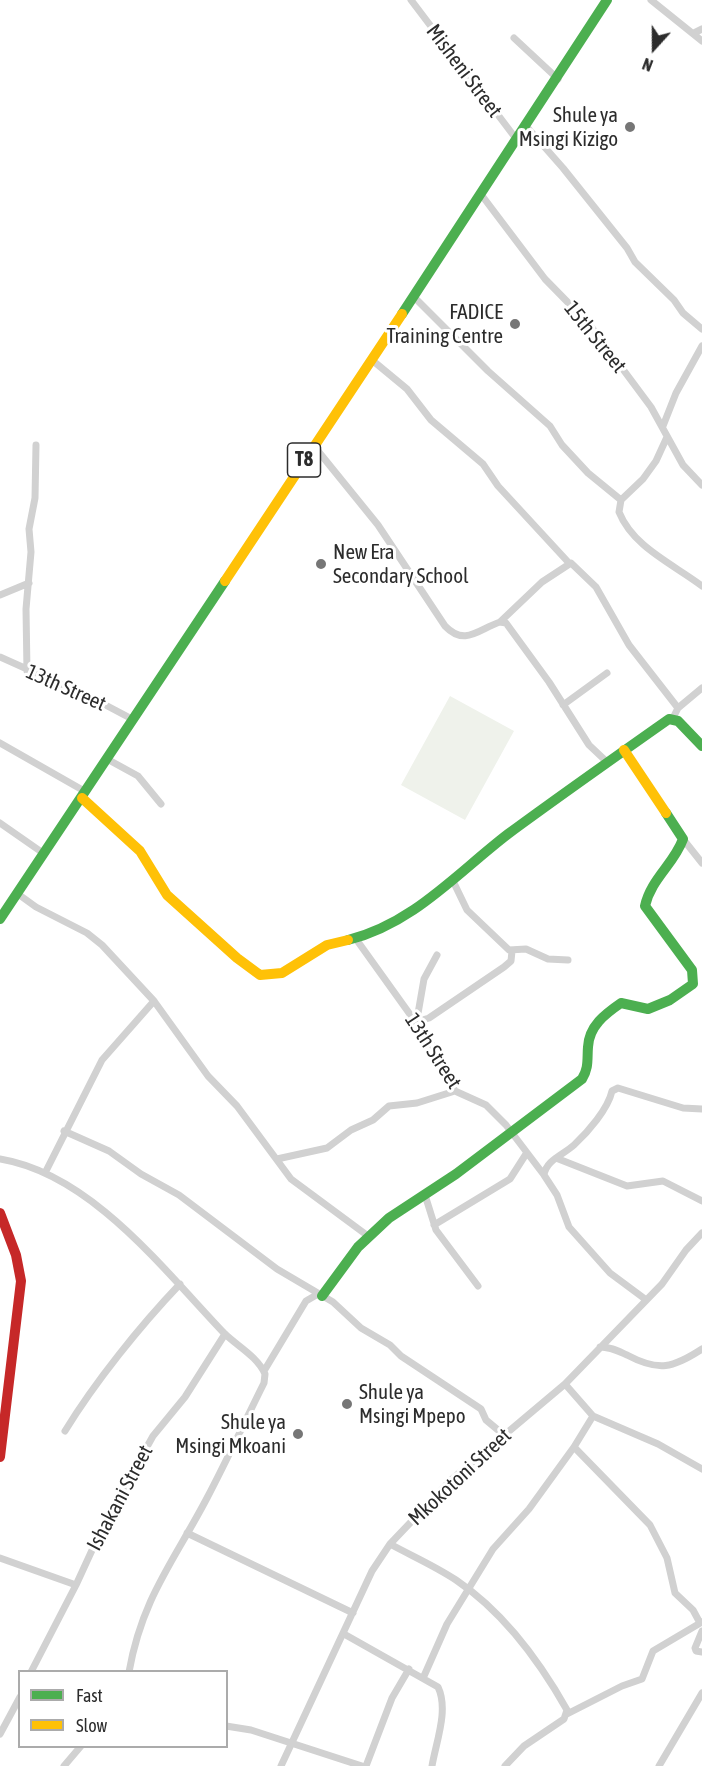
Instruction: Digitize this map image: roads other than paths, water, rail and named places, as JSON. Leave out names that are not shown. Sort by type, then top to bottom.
[{"type":"main road","name":"T8","points":[[0,917],[18,894],[372,360],[480,193],[558,79],[607,0]]},
{"type":"main road","points":[[84,795],[140,851],[167,894],[237,958],[260,975],[282,973],[327,945],[356,939],[394,923],[453,881],[506,836],[676,713],[702,746]]},
{"type":"main road","points":[[320,1295],[368,1236],[389,1218],[425,1195],[582,1079],[589,1067],[590,1035],[593,1027],[602,1018],[621,1003],[641,1010],[652,1009],[687,991],[693,984],[692,970],[645,906],[656,876],[676,852],[683,839],[624,750]]},
{"type":"main road","points":[[0,1213],[16,1255],[21,1281],[0,1454]]},
{"type":"street","name":"Misheni Street","points":[[411,0],[517,140]]},
{"type":"street","points":[[651,0],[702,41]]},
{"type":"street","points":[[694,33],[702,29]]},
{"type":"street","points":[[514,38],[558,79]]},
{"type":"street","points":[[526,126],[563,168],[627,248],[635,262],[674,300],[683,313],[702,328]]},
{"type":"street","name":"15th Street","points":[[480,193],[544,279],[590,325],[663,426],[683,465],[702,485]]},
{"type":"street","points":[[413,296],[488,371],[550,426],[562,445],[588,473],[621,500]]},
{"type":"street","points":[[663,426],[676,393],[702,346]]},
{"type":"street","points":[[372,360],[407,389],[431,420],[483,464],[498,486],[569,563],[596,587],[629,645],[676,713],[702,688]]},
{"type":"street","points":[[667,437],[650,470],[621,500],[619,512],[632,532],[669,565],[702,586]]},
{"type":"street","points":[[27,671],[26,609],[29,583],[29,529],[35,498],[36,445]]},
{"type":"street","points":[[314,446],[365,507],[449,630],[466,637],[500,621],[542,582],[569,563]]},
{"type":"street","points":[[0,595],[29,583]]},
{"type":"street","points":[[500,621],[511,628],[589,745],[607,762]]},
{"type":"street","name":"13th Street","points":[[0,657],[96,700],[132,719]]},
{"type":"street","points":[[563,705],[607,673]]},
{"type":"street","points":[[0,743],[84,795]]},
{"type":"street","points":[[107,759],[138,776],[161,804]]},
{"type":"street","points":[[0,823],[44,853]]},
{"type":"street","points":[[683,839],[702,863]]},
{"type":"street","points":[[453,881],[467,910],[492,936],[512,951],[526,949],[548,959],[568,960]]},
{"type":"street","points":[[18,894],[36,907],[87,933],[102,945],[154,1001],[208,1076],[237,1106],[302,1189],[346,1218],[368,1236]]},
{"type":"street","name":"13th Street","points":[[356,939],[442,1059],[455,1091],[468,1099],[482,1102],[512,1132],[557,1195],[564,1218],[574,1233],[610,1273],[645,1299]]},
{"type":"street","points":[[416,1024],[429,1018],[498,972],[511,961],[512,951]]},
{"type":"street","points":[[416,1024],[424,978],[437,955]]},
{"type":"street","points":[[45,1173],[64,1131],[102,1060],[154,1001]]},
{"type":"street","points":[[544,1175],[546,1168],[556,1158],[582,1137],[608,1106],[612,1091],[618,1088],[645,1094],[675,1106],[702,1109]]},
{"type":"street","points":[[277,1159],[327,1148],[351,1130],[373,1120],[390,1106],[417,1103],[455,1091]]},
{"type":"street","points":[[64,1131],[109,1151],[141,1174],[179,1195],[277,1269],[320,1295],[365,1332],[390,1345],[401,1356],[481,1409],[484,1418],[504,1435]]},
{"type":"street","points":[[434,1225],[510,1179],[526,1154]]},
{"type":"street","points":[[556,1158],[627,1186],[663,1181],[702,1202]]},
{"type":"street","points":[[0,1159],[22,1163],[45,1173],[76,1191],[104,1212],[180,1284],[225,1334],[264,1371]]},
{"type":"street","points":[[425,1195],[434,1225],[478,1286]]},
{"type":"street","name":"Mkokotoni Street","points":[[281,1766],[293,1745],[372,1571],[390,1544],[451,1480],[565,1384],[662,1284],[686,1250],[702,1233]]},
{"type":"street","points":[[65,1431],[80,1407],[150,1316],[180,1284]]},
{"type":"street","points":[[129,1670],[136,1637],[150,1598],[187,1533],[264,1383],[264,1371],[306,1302],[320,1295]]},
{"type":"street","name":"Ishakani Street","points":[[32,1670],[76,1585],[105,1522],[153,1436],[185,1397],[225,1334]]},
{"type":"street","points":[[600,1347],[610,1348],[649,1366],[660,1367],[677,1364],[702,1349]]},
{"type":"street","points":[[565,1384],[593,1416],[658,1444],[702,1469]]},
{"type":"street","points":[[424,1676],[447,1624],[493,1549],[529,1509],[574,1447],[593,1416]]},
{"type":"street","points":[[506,1766],[515,1754],[555,1726],[567,1714],[622,1686],[640,1680],[653,1651],[701,1622],[693,1610],[675,1593],[667,1558],[650,1525],[574,1447]]},
{"type":"street","points":[[187,1533],[353,1613]]},
{"type":"street","points":[[390,1544],[468,1589],[505,1623],[562,1701],[567,1714]]},
{"type":"street","points":[[0,1558],[76,1585]]},
{"type":"street","points":[[702,1631],[695,1648],[696,1651],[702,1652]]},
{"type":"street","points":[[344,1634],[424,1676],[438,1687],[442,1695],[432,1766]]},
{"type":"street","points":[[228,1726],[251,1730],[364,1766],[395,1690],[409,1669]]},
{"type":"street","points":[[659,1766],[702,1693]]},
{"type":"street","points":[[0,1734],[18,1701]]},
{"type":"street","points":[[64,1766],[79,1748]]},
{"type":"place","name":"Shule ya Msingi Kizigo","points":[[630,127]]},
{"type":"place","name":"FADICE Training Centre","points":[[515,324]]},
{"type":"place","name":"New Era Secondary School","points":[[321,564]]},
{"type":"place","name":"Shule ya Msingi Mpepo","points":[[347,1404]]},
{"type":"place","name":"Shule ya Msingi Mkoani","points":[[298,1434]]}]
